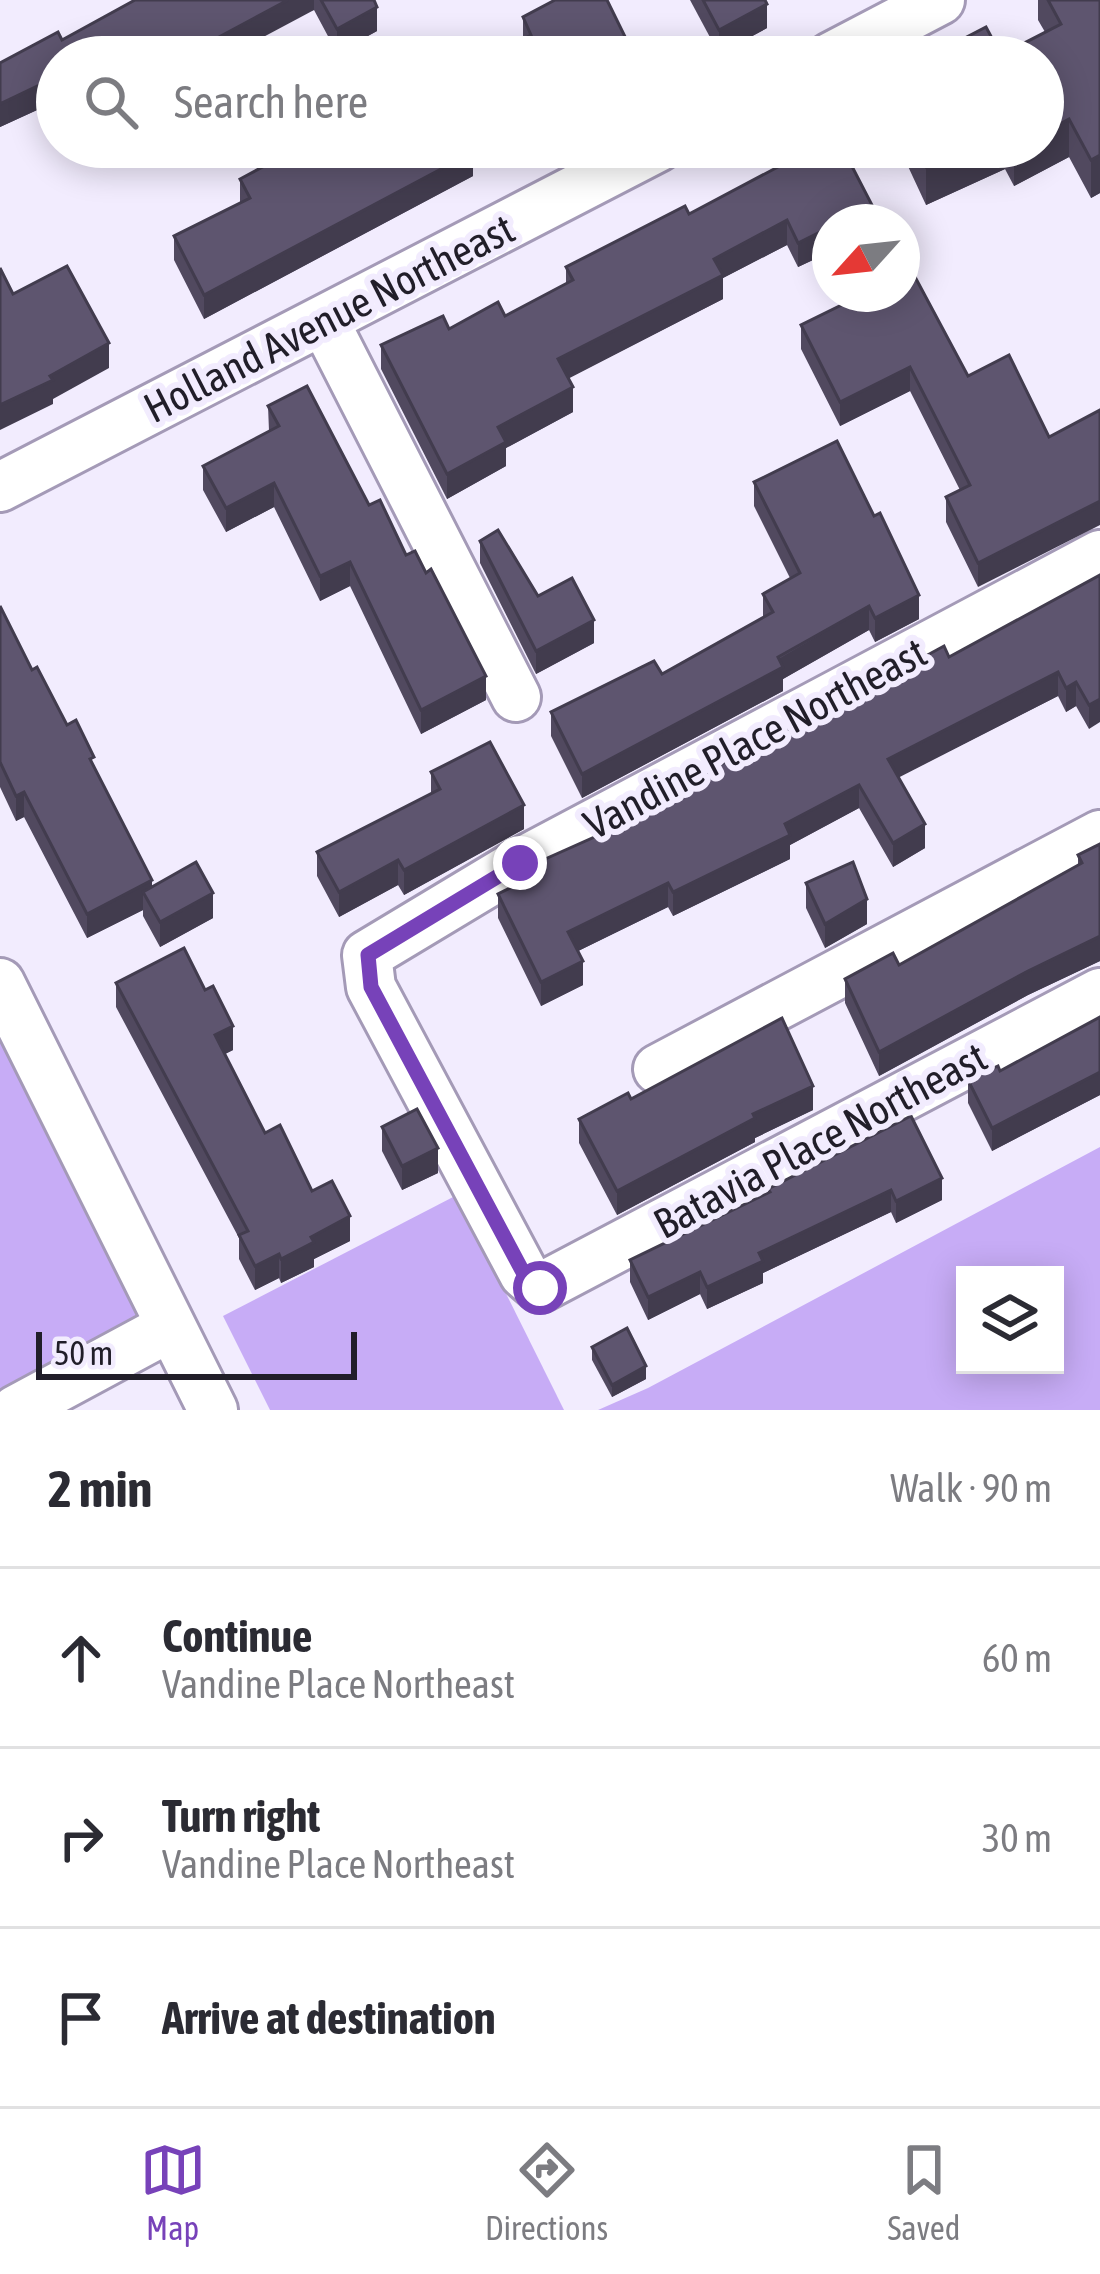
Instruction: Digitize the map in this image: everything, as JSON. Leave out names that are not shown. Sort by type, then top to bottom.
[{"type":"street","points":[[871,36],[940,0]]},
{"type":"street","name":"Holland Avenue Northeast","points":[[0,487],[618,168]]},
{"type":"street","points":[[325,321],[516,697]]},
{"type":"street","name":"Vandine Place Northeast","points":[[540,1288],[524,1274],[371,987],[368,955],[520,863],[1100,555]]},
{"type":"street","points":[[658,1069],[1100,835]]},
{"type":"street","points":[[0,982],[213,1410]]},
{"type":"street","name":"Batavia Place Northeast","points":[[540,1288],[1100,993]]},
{"type":"street","points":[[16,1410],[170,1327]]},
{"type":"shaded area","points":[[0,983],[170,1327],[0,1410]]},
{"type":"shaded area","points":[[1100,1147],[1100,1410],[598,1410],[648,1388]]},
{"type":"shaded area","points":[[457,1195],[564,1410],[270,1410],[223,1316]]},
{"type":"building","points":[[135,0],[288,0],[221,36],[69,36]]},
{"type":"building","points":[[321,0],[374,0],[377,7],[337,29]]},
{"type":"building","points":[[555,0],[607,0],[625,36],[529,36],[523,17]]},
{"type":"building","points":[[703,0],[765,0],[767,4],[719,30]]},
{"type":"building","points":[[1048,0],[1100,0],[1100,155],[1091,160],[1069,119],[1064,122],[1064,36],[1038,36],[1061,24]]},
{"type":"building","points":[[986,27],[991,36],[969,36]]},
{"type":"building","points":[[36,44],[36,87],[0,104],[0,63]]},
{"type":"building","points":[[261,168],[443,168],[204,295],[174,236],[250,198],[240,179]]},
{"type":"building","points":[[776,168],[853,168],[871,204],[812,204],[812,236],[798,243],[787,220],[714,259],[723,275],[558,359],[573,387],[498,427],[506,442],[447,474],[381,345],[443,316],[449,329],[498,302],[505,316],[573,280],[566,267],[685,206],[689,214]]},
{"type":"building","points":[[67,266],[109,343],[50,376],[53,380],[0,405],[0,268],[13,294]]},
{"type":"building","points":[[920,286],[968,376],[1009,355],[1049,437],[1100,410],[1100,501],[978,563],[946,497],[970,485],[910,367],[840,402],[801,325],[827,312],[920,312]]},
{"type":"building","points":[[307,386],[369,505],[380,500],[406,555],[415,551],[426,573],[431,569],[486,676],[421,710],[350,562],[320,576],[274,483],[226,508],[203,466],[279,426],[268,406]]},
{"type":"building","points":[[837,441],[874,516],[880,513],[919,595],[875,618],[869,606],[778,657],[783,667],[582,774],[551,712],[654,661],[662,674],[773,612],[763,594],[800,573],[754,482]]},
{"type":"building","points":[[498,530],[538,596],[572,578],[594,620],[536,651],[480,541]]},
{"type":"building","points":[[1100,575],[1100,699],[1089,705],[1076,682],[1066,688],[1058,672],[888,759],[925,824],[893,843],[859,785],[785,824],[790,835],[673,892],[668,883],[568,932],[583,961],[541,982],[498,894],[518,884],[513,876],[610,830],[607,825],[810,717],[813,721],[904,677],[900,670],[944,646],[949,657]]},
{"type":"building","points":[[0,606],[67,725],[76,720],[94,757],[90,759],[152,880],[87,914],[24,792],[16,796],[0,762]]},
{"type":"building","points":[[490,742],[524,805],[404,870],[398,860],[339,892],[317,852],[440,789],[431,772]]},
{"type":"building","points":[[1100,844],[1100,936],[879,1052],[845,979],[893,953],[899,965],[1082,863],[1078,855]]},
{"type":"building","points":[[196,862],[213,893],[160,922],[143,892]]},
{"type":"building","points":[[853,862],[867,899],[825,924],[806,883]]},
{"type":"building","points":[[184,948],[205,990],[213,986],[233,1026],[215,1035],[265,1133],[280,1125],[312,1191],[332,1181],[350,1216],[311,1237],[314,1242],[255,1266],[239,1235],[248,1231],[116,983]]},
{"type":"building","points":[[1100,1017],[1100,1072],[992,1128],[968,1080],[998,1066],[1000,1071]]},
{"type":"building","points":[[782,1018],[813,1086],[753,1114],[755,1118],[617,1191],[579,1119],[628,1093],[631,1099]]},
{"type":"building","points":[[417,1109],[438,1148],[402,1166],[382,1127]]},
{"type":"building","points":[[911,1116],[942,1178],[896,1201],[891,1190],[759,1253],[763,1261],[707,1287],[700,1272],[648,1297],[630,1260]]},
{"type":"building","points":[[627,1328],[646,1366],[612,1385],[592,1347]]},
{"type":"route","points":[[520,863],[368,955],[371,987],[524,1274],[540,1288]]}]
